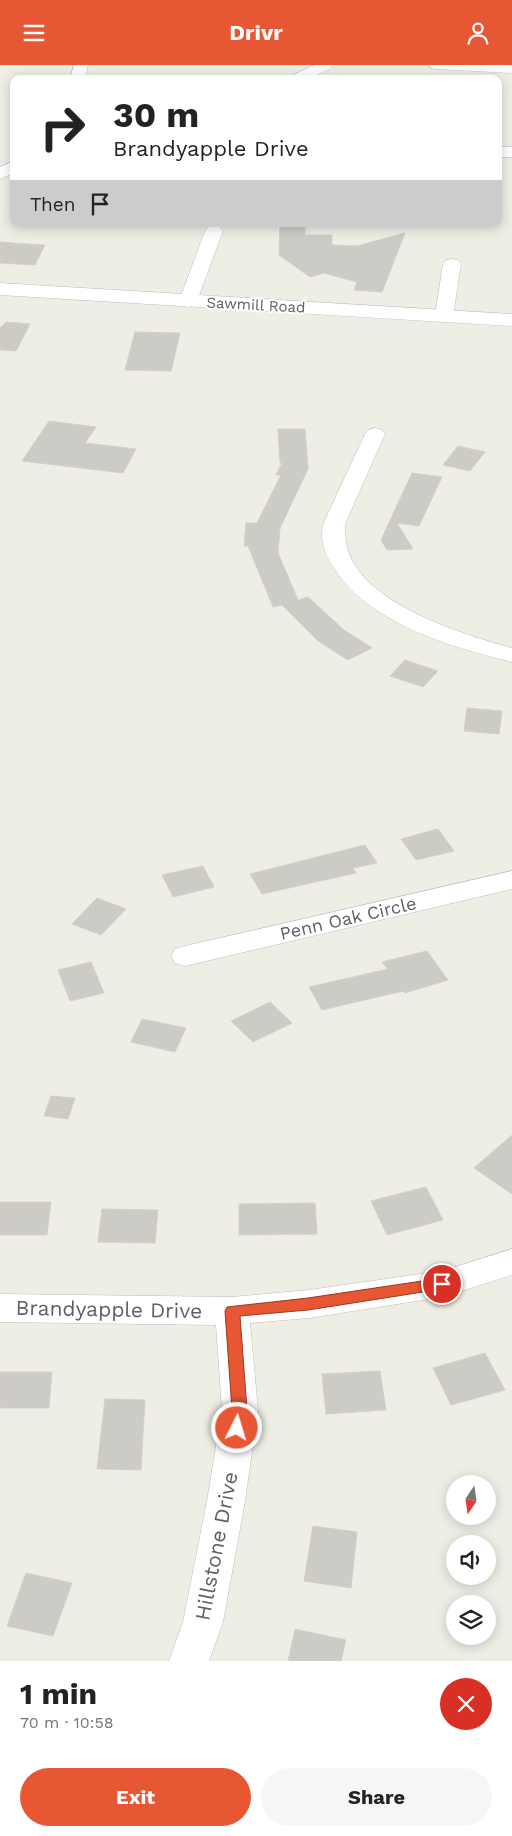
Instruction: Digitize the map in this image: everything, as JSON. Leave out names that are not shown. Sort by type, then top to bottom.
[{"type":"street","points":[[305,75],[326,65]]},
{"type":"street","points":[[436,65],[512,69]]},
{"type":"street","points":[[188,301],[214,231]]},
{"type":"street","points":[[444,316],[452,264]]},
{"type":"street","name":"Sawmill Road","points":[[0,289],[512,320]]},
{"type":"street","points":[[375,434],[333,527],[335,552],[353,582],[370,596],[420,625],[484,648],[512,655]]},
{"type":"street","name":"Penn Oak Circle","points":[[185,955],[512,880]]},
{"type":"street","name":"Brandyapple Drive","points":[[0,1307],[232,1311],[308,1304],[442,1284],[512,1262]]},
{"type":"street","name":"Hillstone Drive","points":[[190,1661],[203,1622],[226,1501],[240,1410],[232,1311]]},
{"type":"building","points":[[280,227],[305,227],[305,235],[332,235],[332,245],[357,246],[405,233],[382,292],[354,290],[357,282],[324,273],[310,277],[279,255]]},
{"type":"building","points":[[0,242],[45,245],[35,265],[0,263]]},
{"type":"building","points":[[6,322],[30,324],[16,351],[0,350],[0,328]]},
{"type":"building","points":[[135,332],[180,333],[171,371],[125,370]]},
{"type":"building","points":[[49,421],[96,427],[85,443],[136,449],[123,473],[22,461]]},
{"type":"building","points":[[278,429],[305,429],[308,469],[280,528],[278,553],[298,600],[308,597],[344,630],[372,648],[348,660],[318,641],[282,605],[273,607],[248,546],[244,546],[246,523],[257,523],[281,475],[276,475],[282,463],[280,463]]},
{"type":"building","points":[[458,446],[485,452],[470,471],[443,465]]},
{"type":"building","points":[[412,473],[442,477],[419,526],[397,523],[413,549],[387,550],[381,540]]},
{"type":"building","points":[[405,660],[438,671],[423,687],[390,676]]},
{"type":"building","points":[[467,708],[502,711],[499,734],[464,731]]},
{"type":"building","points":[[438,829],[454,851],[416,860],[401,839]]},
{"type":"building","points":[[365,845],[377,863],[353,868],[356,873],[262,894],[250,874]]},
{"type":"building","points":[[203,866],[214,887],[173,897],[162,875]]},
{"type":"building","points":[[97,898],[126,909],[101,935],[72,924]]},
{"type":"building","points":[[427,951],[448,980],[405,993],[403,991],[322,1010],[309,987],[388,969],[382,962]]},
{"type":"building","points":[[91,962],[104,993],[70,1001],[58,970]]},
{"type":"building","points":[[270,1002],[292,1023],[253,1042],[231,1021]]},
{"type":"building","points":[[142,1019],[186,1028],[175,1052],[131,1042]]},
{"type":"building","points":[[51,1096],[75,1098],[68,1119],[44,1116]]},
{"type":"building","points":[[512,1135],[512,1194],[474,1168]]},
{"type":"building","points":[[426,1187],[443,1220],[387,1235],[371,1201]]},
{"type":"building","points":[[0,1202],[51,1202],[47,1235],[0,1235]]},
{"type":"building","points":[[315,1203],[317,1234],[239,1235],[239,1204]]},
{"type":"building","points":[[102,1209],[158,1210],[155,1243],[98,1242]]},
{"type":"building","points":[[485,1353],[505,1390],[451,1405],[433,1368]]},
{"type":"building","points":[[380,1371],[386,1410],[326,1414],[322,1374]]},
{"type":"building","points":[[0,1372],[52,1372],[49,1408],[0,1408]]},
{"type":"building","points":[[105,1399],[145,1400],[141,1470],[97,1469]]},
{"type":"building","points":[[313,1526],[357,1532],[351,1588],[304,1581]]},
{"type":"building","points":[[26,1573],[72,1583],[53,1636],[7,1626]]},
{"type":"building","points":[[295,1629],[346,1640],[341,1661],[288,1661]]},
{"type":"route","points":[[237,1428],[240,1410],[232,1311],[308,1304],[442,1284]]}]
